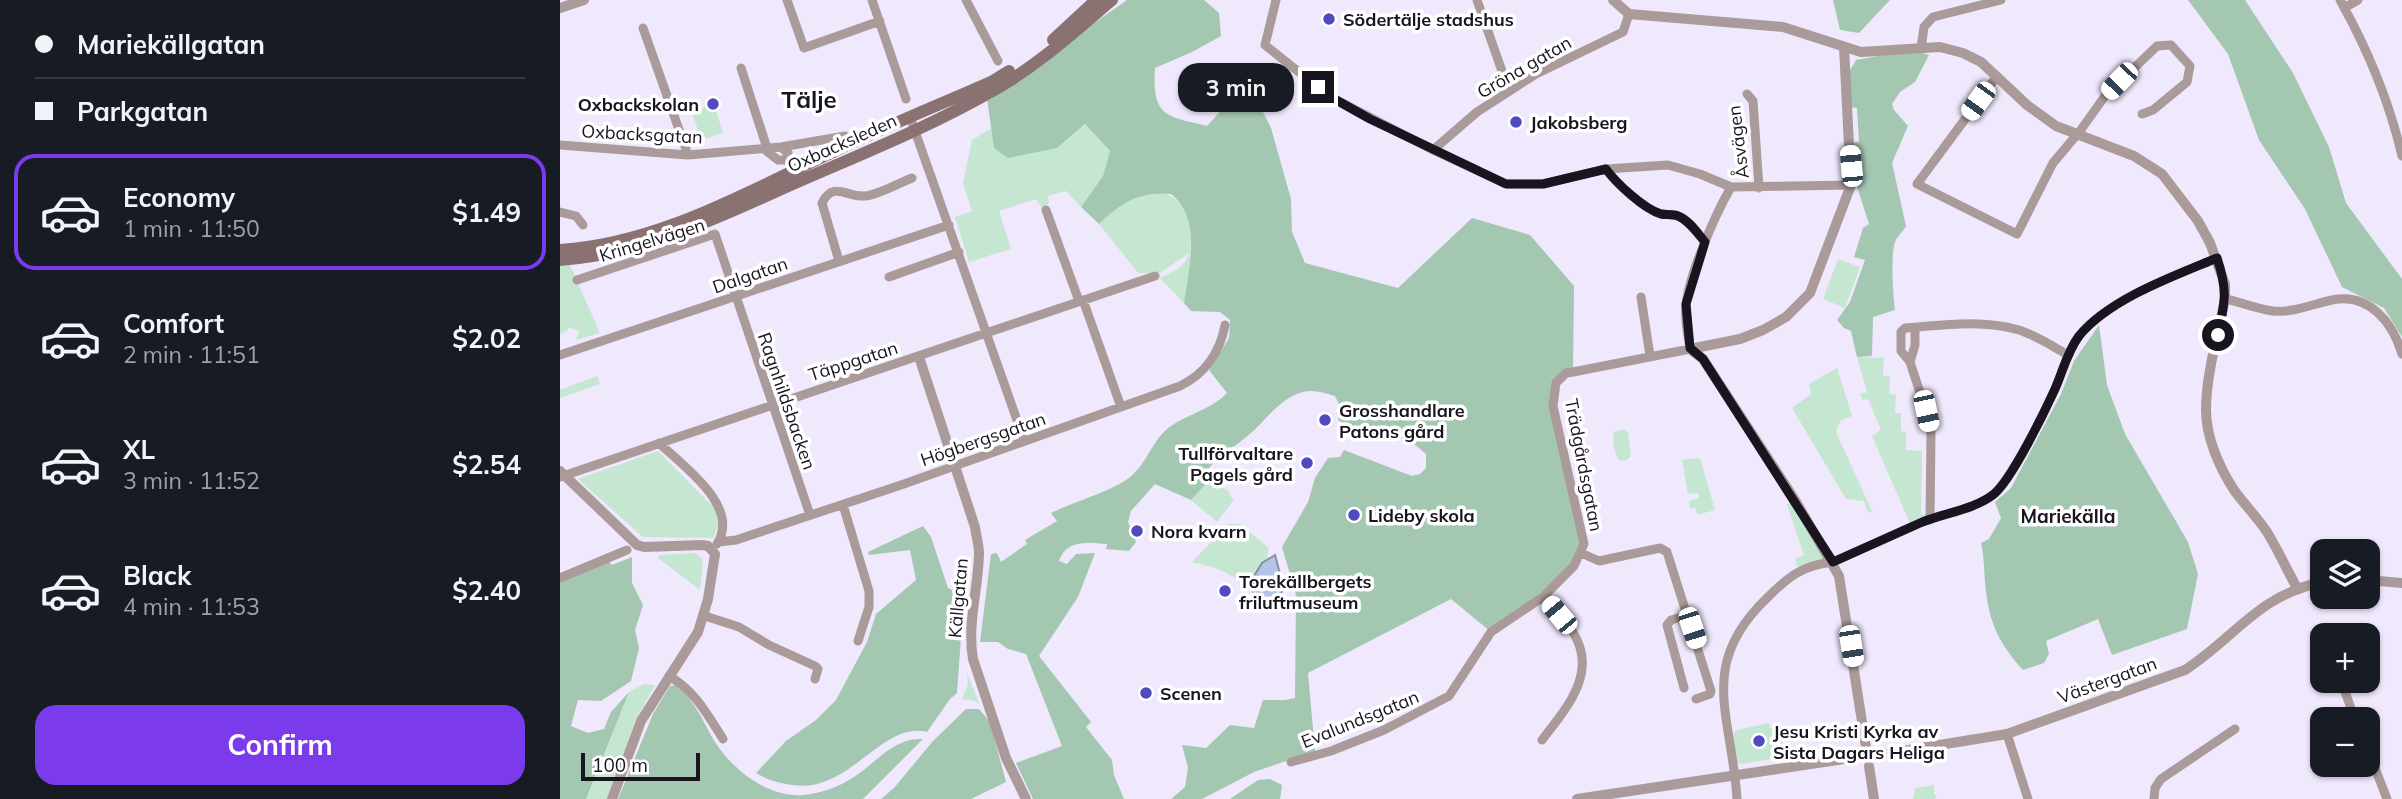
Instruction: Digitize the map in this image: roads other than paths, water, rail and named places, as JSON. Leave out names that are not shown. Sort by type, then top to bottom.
[{"type":"main road","name":"Oxbacksleden","points":[[560,260],[637,248],[696,227],[912,123],[991,82],[1046,47],[1096,0]]},
{"type":"main road","name":"Oxbacksleden","points":[[560,250],[587,248],[685,222],[912,123],[995,90],[1048,54],[1112,0]]},
{"type":"street","points":[[566,4],[584,0]]},
{"type":"street","points":[[787,0],[804,48],[880,21]]},
{"type":"street","points":[[966,0],[998,61]]},
{"type":"street","points":[[1276,0],[1265,45],[1329,96],[1506,184],[1543,184],[1606,169],[1668,165],[1731,187],[1851,185]]},
{"type":"street","points":[[1477,0],[1509,91]]},
{"type":"street","points":[[1613,0],[1629,14],[1783,27],[1861,52],[1940,47],[1963,53],[1981,62],[2039,116],[2077,135],[2134,156],[2162,174],[2198,222],[2217,258],[2225,284],[2225,299],[2208,391],[2208,432],[2217,458],[2234,490],[2253,511],[2269,535],[2297,589]]},
{"type":"street","points":[[1921,48],[1924,27],[1933,17],[2001,0]]},
{"type":"street","points":[[2358,0],[2342,4],[2374,64],[2394,121],[2402,156]]},
{"type":"street","points":[[876,1],[906,99]]},
{"type":"street","name":"Gröna gatan","points":[[1433,150],[1477,112],[1536,74],[1623,32],[1629,14]]},
{"type":"street","points":[[643,28],[688,155]]},
{"type":"street","points":[[1997,76],[1917,184],[2017,234],[2053,163],[2105,96],[2157,46],[2171,45],[2190,66],[2187,82],[2153,110],[2143,114]]},
{"type":"street","points":[[1641,297],[1650,356],[1740,339],[1786,317],[1806,299],[1828,250],[1851,185],[1844,47]]},
{"type":"street","points":[[741,68],[765,149]]},
{"type":"street","name":"Åsvägen","points":[[1747,94],[1753,102],[1759,188]]},
{"type":"street","points":[[912,123],[1024,440]]},
{"type":"street","name":"Oxbacksgatan","points":[[560,145],[688,155],[765,149],[778,160],[786,160],[788,153],[781,147],[845,136]]},
{"type":"street","points":[[1606,169],[1648,207],[1661,214],[1678,216],[1705,242]]},
{"type":"street","points":[[839,261],[822,203],[825,197],[835,191],[865,196],[912,178]]},
{"type":"street","points":[[1731,187],[1705,242],[1686,304],[1690,348],[1703,359],[1833,562],[1839,576],[1866,747]]},
{"type":"street","points":[[1046,209],[1121,407]]},
{"type":"street","points":[[560,212],[576,216],[583,225]]},
{"type":"street","name":"Dalgatan","points":[[560,355],[950,225]]},
{"type":"street","name":"Kringelvägen","points":[[578,280],[715,234],[736,296]]},
{"type":"street","points":[[889,277],[958,252]]},
{"type":"street","points":[[1737,799],[1723,671],[1731,643],[1744,622],[1790,575],[1819,564],[1833,562],[1993,495],[2005,482],[2080,335],[2129,297],[2217,258]]},
{"type":"street","name":"Täppgatan","points":[[561,474],[867,371],[919,357],[1155,276]]},
{"type":"street","name":"Ragnhildsbacken","points":[[736,296],[810,515]]},
{"type":"street","points":[[2225,299],[2274,311],[2336,299],[2358,301],[2380,312],[2396,334],[2402,354]]},
{"type":"street","points":[[1930,520],[1931,433],[1910,362],[1901,351],[1900,332],[1910,328],[1962,324],[2004,327],[2042,340],[2068,355]]},
{"type":"street","name":"Högbergsgatan","points":[[715,545],[843,505],[1180,386],[1193,379],[1215,355],[1223,338],[1225,325]]},
{"type":"street","points":[[1910,328],[1915,345],[1910,362]]},
{"type":"street","name":"Trädgårdsgatan","points":[[1581,553],[1584,544],[1553,406],[1556,383],[1566,373],[1650,356]]},
{"type":"street","name":"Källgatan","points":[[919,357],[975,527],[979,551],[971,620],[970,644],[973,659],[1006,758],[1026,799]]},
{"type":"street","points":[[612,799],[641,721],[698,632],[705,616],[715,545],[723,527],[716,499],[659,443]]},
{"type":"street","points":[[561,474],[637,545],[715,545]]},
{"type":"street","points":[[843,505],[869,591],[869,607],[859,640]]},
{"type":"street","points":[[1581,553],[1599,561],[1665,549],[1712,691],[1696,699]]},
{"type":"street","points":[[560,578],[627,550]]},
{"type":"street","name":"Evalundsgatan","points":[[1291,762],[1331,751],[1384,730],[1450,696],[1491,632],[1543,597],[1574,566],[1581,553]]},
{"type":"street","points":[[2380,581],[2402,583]]},
{"type":"street","name":"Västergatan","points":[[1878,755],[2007,734],[2185,670],[2210,654],[2254,613],[2276,597],[2310,585]]},
{"type":"street","points":[[1542,740],[1571,701],[1582,676],[1582,656],[1575,635],[1543,597]]},
{"type":"street","points":[[1684,688],[1667,625],[1671,620],[1688,615]]},
{"type":"street","points":[[705,616],[739,627],[769,645],[815,666],[818,669],[815,680]]},
{"type":"street","points":[[669,676],[694,696],[723,739]]},
{"type":"street","points":[[2154,799],[2155,788],[2161,779],[2235,729]]},
{"type":"street","points":[[2007,734],[2028,799]]},
{"type":"street","points":[[1866,747],[1873,748],[1878,755],[1877,761],[1869,766],[1864,765],[1858,757],[1859,752],[1866,747]]},
{"type":"street","points":[[1577,799],[1858,757]]},
{"type":"street","points":[[1869,766],[1874,799]]},
{"type":"street","points":[[2378,777],[2387,799]]},
{"type":"water","points":[[1275,555],[1284,589],[1275,604],[1267,605],[1268,600],[1260,593],[1254,595],[1250,584],[1256,581],[1254,576],[1262,563]]},
{"type":"place","name":"Södertälje stadshus","points":[[1329,19]]},
{"type":"place","name":"Oxbackskolan","points":[[713,104]]},
{"type":"place","name":"Jakobsberg","points":[[1516,122]]},
{"type":"place","name":"Grosshandlare Patons gård","points":[[1325,420]]},
{"type":"place","name":"Tullförvaltare Pagels gård","points":[[1307,463]]},
{"type":"place","name":"Lideby skola","points":[[1354,515]]},
{"type":"place","name":"Nora kvarn","points":[[1137,531]]},
{"type":"place","name":"Torekällbergets friluftmuseum","points":[[1225,591]]},
{"type":"place","name":"Scenen","points":[[1146,693]]},
{"type":"place","name":"Jesu Kristi Kyrka av Sista Dagars Heliga","points":[[1759,741]]},
{"type":"district","name":"Tälje","points":[[809,99]]},
{"type":"district","name":"Mariekälla","points":[[2068,516]]}]
